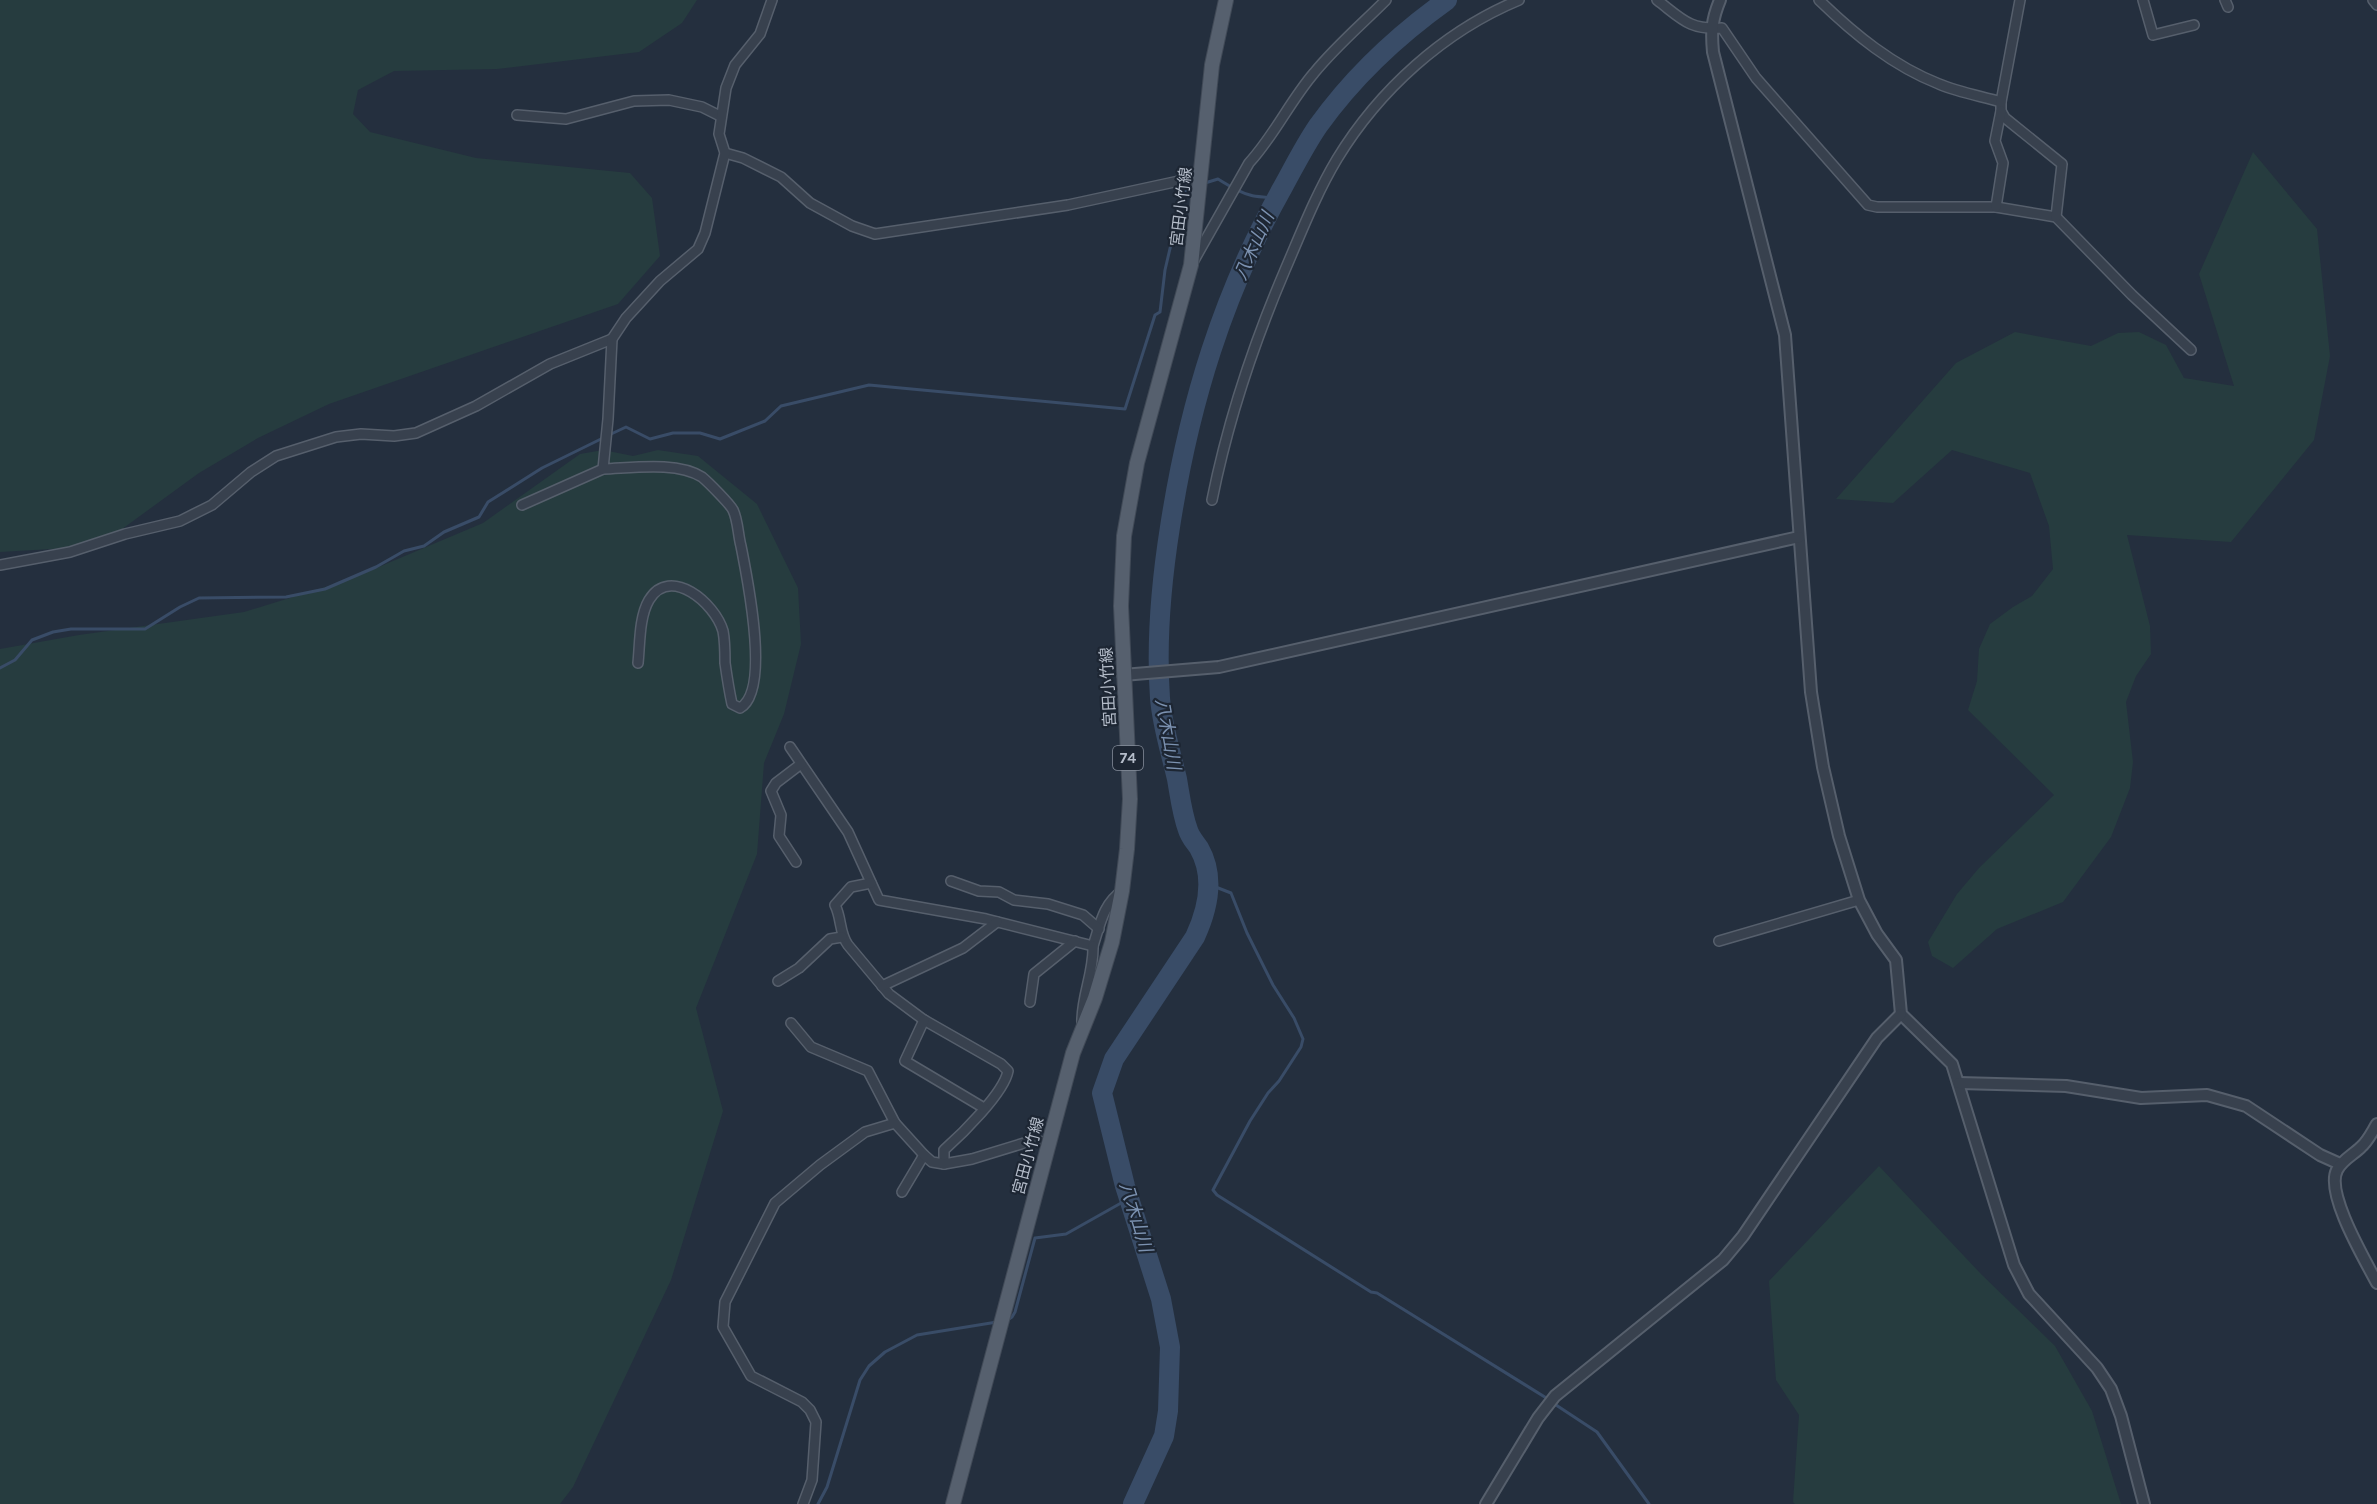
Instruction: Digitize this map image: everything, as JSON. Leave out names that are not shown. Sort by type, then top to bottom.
[{"type":"main road","name":"宮田小竹線","points":[[953,1504],[1048,1143],[1073,1053],[1095,998],[1112,942],[1122,891],[1130,800],[1121,606],[1124,536],[1137,462],[1191,266],[1212,65],[1226,0]]},
{"type":"street","points":[[603,469],[612,339],[626,318],[660,281],[698,249],[705,233],[725,153],[719,134],[726,88],[735,64],[760,34],[772,0]]},
{"type":"street","points":[[1191,266],[1249,164],[1295,97],[1315,70],[1386,0]]},
{"type":"street","points":[[1212,500],[1223,446],[1247,365],[1304,228],[1337,159],[1371,112],[1399,80],[1446,40],[1519,0]]},
{"type":"street","points":[[1657,0],[1688,24],[1702,29],[1722,28],[1756,78],[1868,205],[1877,207],[1996,207],[2056,217],[2132,295],[2191,350]]},
{"type":"street","points":[[1720,0],[1712,17],[1710,29],[1713,52],[1785,335],[1811,692],[1823,767],[1839,836],[1859,900],[1877,934],[1896,960],[1901,1014],[1953,1064],[2014,1265],[2029,1294],[2097,1368],[2111,1389],[2121,1416],[2144,1504]]},
{"type":"street","points":[[1819,0],[1846,26],[1892,60],[1939,84],[2001,107],[2005,118],[2062,164],[2056,217]]},
{"type":"street","points":[[1996,207],[2003,163],[1995,141],[2020,0]]},
{"type":"street","points":[[2143,0],[2153,35],[2194,25]]},
{"type":"street","points":[[2373,0],[2377,5]]},
{"type":"street","points":[[518,115],[566,119],[634,101],[669,100],[702,107],[720,116]]},
{"type":"street","points":[[725,153],[743,158],[781,177],[810,203],[852,226],[874,234],[1068,205],[1202,176]]},
{"type":"street","points":[[0,565],[69,552],[125,534],[180,521],[212,505],[251,472],[276,456],[336,437],[361,434],[394,436],[416,433],[476,406],[550,364],[612,339]]},
{"type":"street","points":[[522,505],[603,469],[676,467],[702,477],[733,510],[749,580],[754,626],[755,672],[751,696],[740,708],[732,704],[723,631],[713,611],[690,591],[678,586],[662,587],[650,597],[645,608],[638,663]]},
{"type":"street","points":[[1124,675],[1219,667],[1799,537]]},
{"type":"street","points":[[790,747],[848,832],[879,900],[997,922],[1093,946]]},
{"type":"street","points":[[796,862],[780,836],[781,815],[771,791],[776,783],[801,764]]},
{"type":"street","points":[[951,881],[980,891],[999,892],[1014,900],[1048,904],[1083,915],[1099,929]]},
{"type":"street","points":[[871,883],[852,887],[835,905],[840,915],[842,937],[889,994],[924,1020],[1001,1064],[1008,1071],[1003,1083],[966,1131],[944,1150],[944,1164]]},
{"type":"street","points":[[1082,1031],[1082,1010],[1094,960],[1093,946],[1106,907],[1113,897],[1122,891]]},
{"type":"street","points":[[1719,941],[1859,900]]},
{"type":"street","points":[[882,986],[963,948],[997,922]]},
{"type":"street","points":[[778,981],[799,968],[830,939],[842,937]]},
{"type":"street","points":[[1029,1002],[1034,974],[1075,941]]},
{"type":"street","points":[[1486,1504],[1538,1418],[1555,1396],[1723,1260],[1743,1236],[1877,1038],[1901,1014]]},
{"type":"street","points":[[924,1020],[904,1061],[984,1108]]},
{"type":"street","points":[[791,1023],[811,1047],[868,1071],[895,1123],[932,1162],[944,1164],[963,1162],[1034,1140],[1048,1143]]},
{"type":"street","points":[[1959,1083],[2066,1086],[2141,1098],[2207,1095],[2246,1106],[2320,1155],[2340,1164]]},
{"type":"street","points":[[803,1504],[812,1480],[816,1422],[810,1410],[802,1402],[751,1376],[723,1327],[725,1302],[775,1203],[820,1165],[865,1132],[895,1123]]},
{"type":"street","points":[[2377,1124],[2363,1146],[2340,1164],[2335,1172],[2335,1185],[2343,1217],[2377,1283]]},
{"type":"street","points":[[902,1192],[924,1155]]},
{"type":"green space","points":[[0,0],[697,0],[682,23],[639,52],[497,69],[394,71],[358,90],[353,114],[370,132],[476,158],[630,173],[652,198],[660,256],[618,304],[329,404],[258,438],[199,473],[118,532],[69,548],[0,552]]},
{"type":"green space","points":[[2253,152],[2317,229],[2330,356],[2314,440],[2231,542],[2127,535],[2150,626],[2151,654],[2136,676],[2126,702],[2133,762],[2130,788],[2111,837],[2063,902],[1997,929],[1953,968],[1932,956],[1928,942],[1957,894],[1979,868],[2054,795],[1968,710],[1977,681],[1979,649],[1990,624],[2032,596],[2053,569],[2049,526],[2030,473],[1952,450],[1893,503],[1836,499],[1956,363],[2015,332],[2091,346],[2118,333],[2139,332],[2166,345],[2184,378],[2234,386],[2199,274]]},
{"type":"green space","points":[[603,450],[633,456],[658,450],[698,456],[757,504],[798,588],[801,644],[784,714],[764,763],[757,854],[696,1008],[723,1111],[671,1280],[573,1487],[560,1504],[0,1504],[0,649],[79,635],[244,612],[348,580],[483,523],[580,454]]},
{"type":"green space","points":[[1879,1166],[1981,1274],[2055,1346],[2092,1411],[2121,1504],[1795,1504],[1793,1502],[1799,1415],[1776,1380],[1769,1281]]},
{"type":"waterway","name":"八木山川","points":[[1133,1504],[1164,1436],[1168,1411],[1170,1347],[1161,1299],[1125,1186],[1102,1093],[1114,1059],[1195,937],[1208,892],[1204,859],[1190,835],[1184,818],[1160,698],[1159,634],[1162,591],[1167,548],[1187,437],[1198,393],[1226,308],[1262,226],[1300,155],[1318,126],[1361,74],[1394,42],[1447,0]]},
{"type":"waterway","points":[[1205,183],[1218,179],[1246,194],[1276,199]]},
{"type":"waterway","points":[[609,435],[626,427],[650,439],[673,433],[700,433],[720,439],[765,421],[781,406],[869,385],[1125,409],[1155,315],[1160,312],[1165,270],[1183,193],[1196,187]]},
{"type":"waterway","points":[[0,668],[15,660],[32,640],[53,632],[71,629],[145,629],[199,598],[286,597],[325,589],[376,567],[404,551],[424,546],[444,532],[479,517],[488,502],[542,468],[603,438]]},
{"type":"waterway","points":[[1208,884],[1231,893],[1247,933],[1273,985],[1294,1018],[1303,1039],[1301,1047],[1250,1121],[1213,1190],[1217,1195],[1371,1292],[1377,1293],[1548,1399]]},
{"type":"waterway","points":[[1006,1321],[1015,1312],[1035,1238],[1066,1234],[1130,1198]]},
{"type":"waterway","points":[[818,1504],[827,1487],[860,1380],[869,1366],[885,1352],[917,1335],[997,1322]]},
{"type":"waterway","points":[[1553,1403],[1597,1432],[1649,1504]]}]
